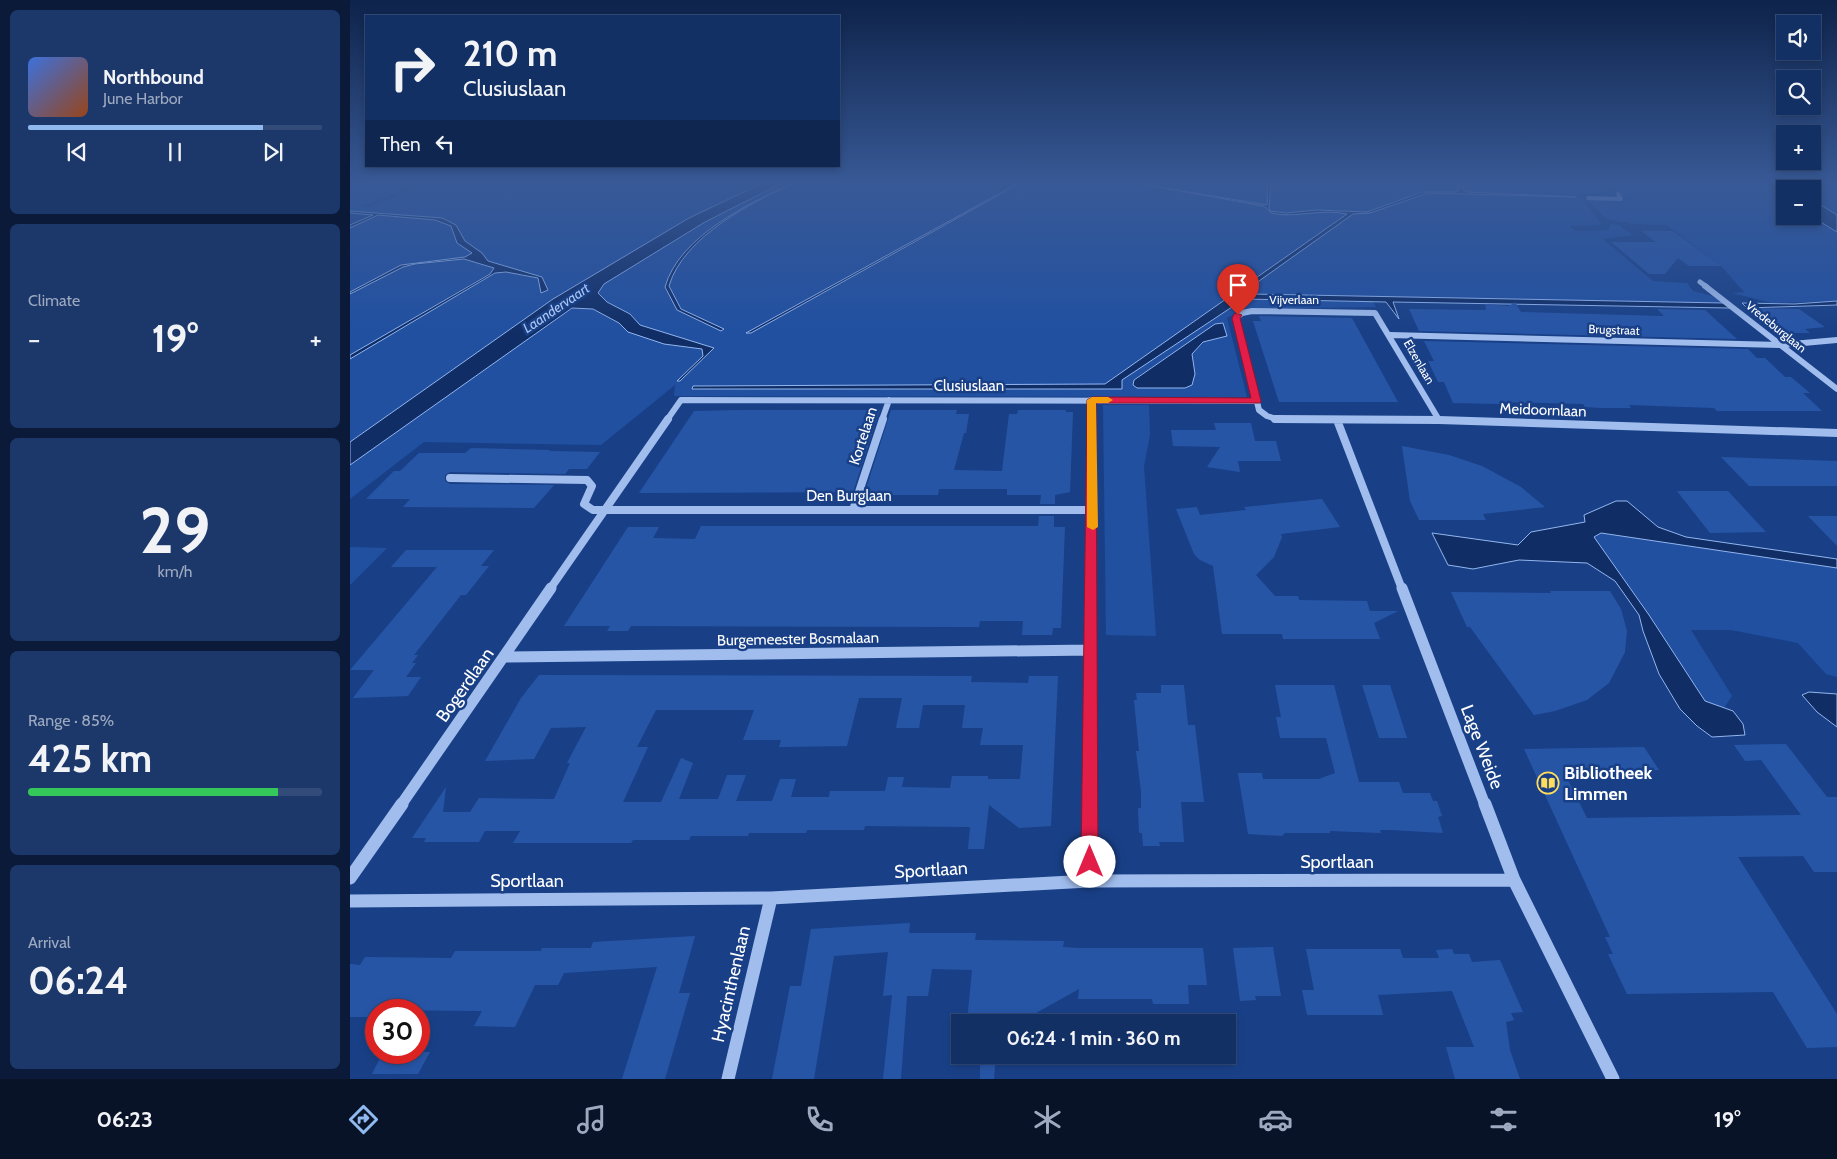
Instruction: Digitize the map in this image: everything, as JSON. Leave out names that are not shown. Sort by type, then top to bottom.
[{"type":"street","name":"Vredeburglaan","points":[[1700,282],[1837,389]]},
{"type":"street","name":"Vijverlaan","points":[[1257,401],[1236,318],[1238,315],[1252,311],[1366,311],[1378,315]]},
{"type":"street","name":"Elzenlaan","points":[[1378,315],[1439,420]]},
{"type":"street","name":"Brugstraat","points":[[1390,335],[1780,345],[1837,340]]},
{"type":"street","name":"Clusiuslaan","points":[[681,400],[1257,401]]},
{"type":"street","name":"Bogerdlaan","points":[[350,878],[681,400]]},
{"type":"street","name":"Kortelaan","points":[[853,510],[889,400]]},
{"type":"street","points":[[1090,881],[1092,400]]},
{"type":"street","name":"Meidoornlaan","points":[[1257,401],[1263,413],[1279,420],[1439,420],[1837,432]]},
{"type":"street","name":"Lage Weide","points":[[1337,420],[1514,880],[1613,1079]]},
{"type":"street","points":[[450,478],[587,480],[592,486],[584,504],[590,509],[605,510]]},
{"type":"street","name":"Den Burglaan","points":[[605,510],[1093,510]]},
{"type":"street","name":"Burgemeester Bosmalaan","points":[[504,657],[1091,650]]},
{"type":"street","name":"Sportlaan","points":[[350,901],[771,898],[1090,881],[1514,880]]},
{"type":"street","name":"Hyacinthenlaan","points":[[728,1079],[771,898]]},
{"type":"shaded area","points":[[350,232],[454,232],[458,243],[472,253],[465,257],[401,265],[350,292]]},
{"type":"shaded area","points":[[460,232],[665,232],[553,299],[350,442],[350,358],[495,273],[506,272],[538,278],[542,277],[488,261],[482,253],[465,241]]},
{"type":"shaded area","points":[[688,232],[1322,232],[1266,273],[1326,232],[1629,232],[1633,235],[1603,239],[1653,281],[1687,283],[1693,291],[1717,297],[1729,307],[1372,300],[1376,307],[1244,309],[1227,318],[1247,397],[674,396],[675,385],[601,445],[424,442],[350,499],[350,465],[572,308],[593,309],[619,323],[628,332],[664,344],[702,349],[704,356],[678,381],[714,348],[640,325],[630,314],[607,302],[598,293],[604,284]],"holes":[[[1223,323],[1192,354],[1192,385],[1185,388],[1137,388],[1133,385],[1134,379],[1215,324]]]},
{"type":"shaded area","points":[[1677,232],[1837,232],[1837,301],[1772,303],[1732,293],[1744,292],[1721,266]]},
{"type":"shaded area","points":[[464,259],[494,268],[493,271],[350,355],[350,294],[403,267]]},
{"type":"shaded area","points":[[1103,405],[1149,405],[1150,435],[1144,466],[1156,636],[1106,635]]},
{"type":"shaded area","points":[[1601,533],[1837,568],[1837,677],[1826,674],[1798,643],[1731,630],[1691,630],[1732,696],[1724,708],[1705,701],[1649,615],[1594,538]]},
{"type":"shaded area","points":[[350,547],[387,548],[350,585]]},
{"type":"water","points":[[453,232],[460,232],[465,241],[482,253],[488,261],[542,277],[548,290],[541,293],[538,278],[506,272],[495,273],[350,359],[350,355],[490,274],[494,268],[464,259],[415,264],[403,267],[350,294],[350,292],[401,265],[465,257],[472,253],[457,243]]},
{"type":"water","name":"Laandervaart","points":[[665,232],[688,232],[604,284],[598,293],[607,302],[630,314],[640,325],[714,348],[680,381],[677,381],[703,356],[702,349],[664,344],[628,332],[619,323],[593,309],[572,308],[350,465],[350,442],[553,299]]},
{"type":"water","points":[[709,232],[689,252],[677,268],[669,286],[681,309],[724,329],[721,331],[677,310],[665,287],[673,269],[685,252],[700,237]]},
{"type":"water","points":[[929,232],[932,232],[751,333],[746,333]]},
{"type":"water","points":[[1321,232],[1327,232],[1245,291],[1250,294],[1724,303],[1730,308],[1393,302],[1399,319],[1386,302],[1244,299],[1122,380],[1122,389],[692,389],[693,386],[1105,384]]},
{"type":"water","points":[[1837,301],[1837,305],[1747,308],[1742,303],[1794,304]]},
{"type":"water","points":[[1223,323],[1227,336],[1203,342],[1192,354],[1195,374],[1192,385],[1185,388],[1137,388],[1133,385],[1134,380],[1215,324]]},
{"type":"water","points":[[1616,501],[1627,501],[1658,527],[1686,537],[1837,559],[1837,568],[1601,533],[1594,537],[1649,615],[1705,701],[1733,711],[1743,724],[1745,735],[1712,737],[1697,726],[1680,709],[1659,674],[1639,615],[1615,581],[1587,563],[1519,560],[1473,569],[1448,565],[1432,533],[1518,545],[1531,532],[1585,522],[1584,515]]},
{"type":"water","points":[[1809,692],[1837,694],[1837,727],[1817,712],[1802,695]]},
{"type":"building","points":[[1643,232],[1675,232],[1721,266],[1689,266],[1678,258],[1665,274],[1649,274],[1611,242],[1656,242]]},
{"type":"building","points":[[1515,302],[1521,312],[1664,316],[1657,309],[1705,310],[1737,339],[1419,331],[1409,309],[1486,310],[1485,304],[1509,306]]},
{"type":"building","points":[[1745,308],[1799,309],[1825,327],[1805,329],[1810,333],[1777,333]]},
{"type":"building","points":[[1259,316],[1352,318],[1398,402],[1279,402],[1253,321],[1261,321]]},
{"type":"building","points":[[1424,341],[1748,349],[1757,358],[1765,358],[1785,377],[1791,377],[1810,393],[1803,393],[1822,411],[1717,411],[1714,408],[1629,405],[1631,408],[1585,407],[1583,404],[1453,403],[1444,382],[1438,382],[1428,361],[1434,361]]},
{"type":"building","points":[[880,410],[853,492],[639,493],[694,411]]},
{"type":"building","points":[[891,410],[957,410],[956,414],[969,414],[966,433],[964,433],[954,470],[1002,471],[1009,414],[1017,414],[1018,410],[1066,410],[1066,412],[1073,412],[1070,492],[1055,495],[1055,504],[1040,504],[1041,495],[1007,495],[1007,489],[939,489],[938,495],[883,495],[884,492],[865,492]]},
{"type":"building","points":[[1214,423],[1251,423],[1255,441],[1276,441],[1281,461],[1238,461],[1240,472],[1207,467],[1220,447],[1173,446],[1171,430],[1216,430]]},
{"type":"building","points":[[1402,446],[1449,455],[1482,466],[1521,487],[1545,507],[1483,514],[1486,520],[1419,520],[1410,501]]},
{"type":"building","points":[[471,448],[600,452],[587,469],[569,469],[565,474],[450,472],[445,475],[445,481],[450,484],[554,485],[534,508],[403,507],[410,499],[366,499],[394,471],[400,471],[419,453],[465,453]]},
{"type":"building","points":[[1721,457],[1837,461],[1837,486],[1749,486]]},
{"type":"building","points":[[1677,491],[1728,491],[1766,532],[1710,533]]},
{"type":"building","points":[[1322,499],[1340,527],[1281,534],[1282,537],[1274,557],[1256,575],[1275,596],[1298,596],[1299,600],[1367,601],[1370,611],[1398,611],[1374,623],[1380,639],[1283,639],[1282,634],[1222,634],[1213,566],[1200,560],[1194,554],[1176,509],[1197,507],[1200,515],[1246,510],[1244,507]]},
{"type":"building","points":[[1039,516],[1054,516],[1054,527],[1065,527],[1061,628],[1053,628],[1052,635],[1022,635],[1023,621],[980,621],[979,627],[631,626],[628,631],[607,631],[610,626],[564,626],[628,527],[659,527],[653,538],[695,539],[701,526],[1038,526]]},
{"type":"building","points":[[1808,516],[1837,516],[1837,546]]},
{"type":"building","points":[[406,550],[494,550],[481,566],[489,566],[466,595],[461,595],[414,655],[418,655],[412,663],[416,663],[406,677],[421,677],[408,696],[353,698],[374,670],[350,670],[437,567],[391,567]]},
{"type":"building","points":[[1550,591],[1610,591],[1621,609],[1627,631],[1625,652],[1609,683],[1587,700],[1555,711],[1534,715],[1470,627],[1467,627],[1451,592],[1551,593]]},
{"type":"building","points":[[539,675],[972,676],[971,682],[1028,683],[1029,676],[1058,676],[1051,826],[1019,828],[989,805],[984,849],[968,849],[970,827],[865,826],[864,830],[749,833],[748,836],[691,836],[689,840],[633,840],[631,843],[513,843],[520,831],[485,831],[479,842],[424,842],[426,838],[412,838],[446,787],[443,812],[470,812],[479,798],[554,799],[570,763],[567,763],[586,727],[551,728],[534,759],[485,761],[521,698]],"holes":[[[859,698],[902,698],[896,728],[919,728],[923,705],[965,705],[962,728],[983,728],[980,745],[1023,745],[1020,779],[988,779],[988,776],[952,776],[950,788],[902,787],[904,777],[888,777],[885,791],[830,791],[829,797],[791,797],[796,779],[780,779],[772,801],[736,801],[746,775],[727,775],[718,799],[679,799],[693,763],[681,758],[661,802],[623,802],[648,747],[637,747],[656,710],[754,710],[743,740],[781,740],[779,747],[847,746]]]},
{"type":"building","points":[[1161,685],[1184,685],[1188,725],[1195,725],[1204,802],[1181,802],[1184,842],[1159,842],[1160,846],[1143,846],[1142,833],[1139,833],[1138,808],[1141,808],[1141,792],[1136,751],[1139,751],[1134,700],[1137,700],[1136,693],[1161,693]]},
{"type":"building","points":[[1275,685],[1334,685],[1359,782],[1399,782],[1403,793],[1430,793],[1433,801],[1437,801],[1442,816],[1438,817],[1443,833],[1380,830],[1381,833],[1330,831],[1330,833],[1285,833],[1282,836],[1248,834],[1238,773],[1262,773],[1263,779],[1319,779],[1335,773],[1326,738],[1280,738],[1276,717],[1281,717]]},
{"type":"building","points":[[1362,685],[1390,685],[1407,738],[1379,738]]},
{"type":"building","points":[[1786,744],[1827,797],[1837,797],[1837,872],[1814,872],[1803,856],[1738,857],[1837,1014],[1837,1047],[1807,1048],[1773,992],[1627,994],[1608,954],[1613,954],[1605,937],[1610,937],[1524,749],[1644,747],[1659,770],[1564,772],[1587,818],[1801,815],[1761,760],[1745,761],[1734,745]]},
{"type":"building","points":[[910,923],[909,933],[976,933],[975,940],[1064,941],[1063,947],[1078,948],[1203,948],[1207,985],[1188,985],[1189,1004],[1153,1004],[1152,999],[1078,999],[1079,989],[1036,1013],[968,1014],[972,970],[932,969],[928,996],[907,996],[901,1079],[883,1079],[892,995],[883,996],[888,952],[834,956],[814,1079],[772,1079],[790,986],[801,986],[811,929]]},
{"type":"building","points":[[695,936],[679,993],[690,993],[665,1079],[622,1079],[657,967],[564,973],[558,985],[535,985],[515,1027],[474,1026],[482,1011],[430,1011],[430,999],[365,999],[365,1017],[350,1017],[350,964],[360,965],[365,957],[451,958],[455,951],[541,951],[542,948],[591,948],[593,942]]},
{"type":"building","points":[[1273,947],[1281,996],[1255,996],[1256,1000],[1240,1001],[1233,948]]},
{"type":"building","points":[[1306,949],[1400,949],[1403,958],[1439,958],[1436,950],[1452,949],[1454,954],[1469,954],[1472,962],[1500,960],[1523,1012],[1511,1013],[1514,1020],[1506,1022],[1510,1050],[1520,1079],[1455,1079],[1446,1047],[1474,1047],[1452,991],[1378,995],[1383,1015],[1307,1015],[1302,990],[1314,990]]},
{"type":"building","points":[[377,1064],[423,1064],[418,1074],[372,1074]]},
{"type":"building","points":[[980,1064],[995,1064],[994,1079],[980,1079]]},
{"type":"slow traffic","points":[[1093,527],[1092,400],[1108,400]]},
{"type":"place","name":"Bibliotheek Limmen","points":[[1548,783]]},
{"type":"route","points":[[1090,862],[1092,400],[1257,401],[1236,318],[1238,315]]}]
